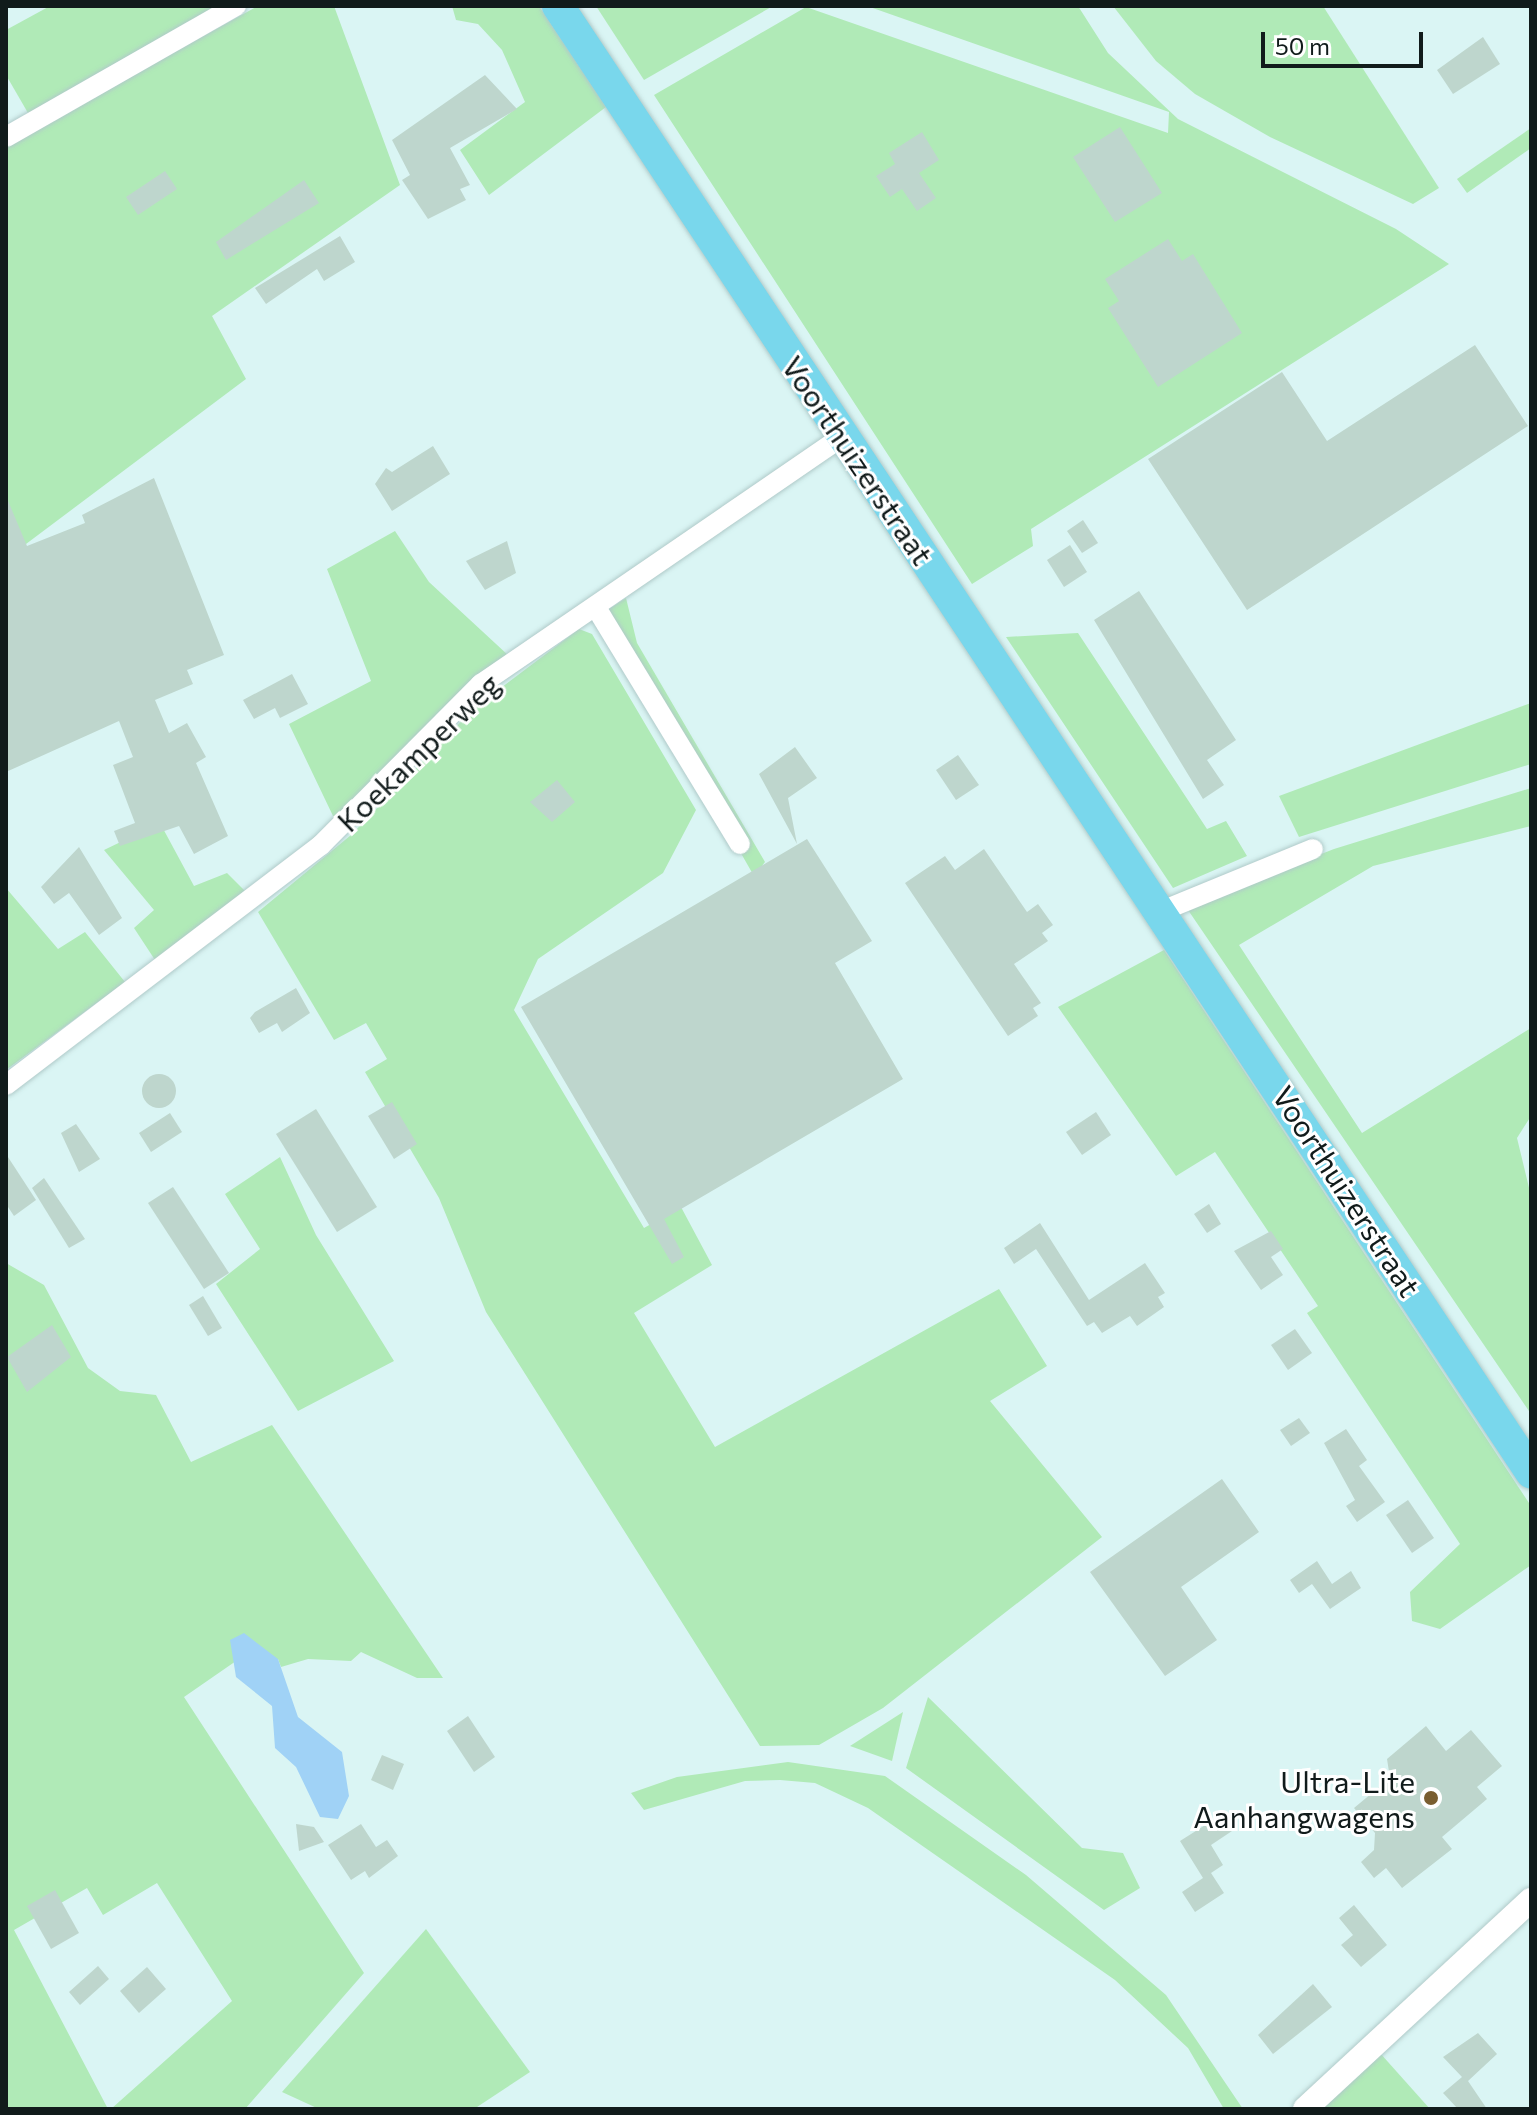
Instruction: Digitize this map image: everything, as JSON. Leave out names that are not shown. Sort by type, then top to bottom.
[{"type":"main road","name":"Voorthuizerstraat","points":[[558,6],[842,437],[1162,911],[1531,1472]]},
{"type":"street","points":[[6,137],[236,6]]},
{"type":"street","name":"Koekamperweg","points":[[6,1085],[321,845],[481,684],[597,609],[842,437]]},
{"type":"street","points":[[597,609],[740,844]]},
{"type":"street","points":[[1162,911],[1313,849]]},
{"type":"street","points":[[1305,2109],[1531,1900]]},
{"type":"green space","points":[[50,6],[217,6],[28,113],[6,75],[6,30]]},
{"type":"green space","points":[[258,6],[334,6],[400,185],[212,316],[246,379],[6,559],[6,146]]},
{"type":"green space","points":[[452,6],[539,6],[606,107],[489,195],[460,150],[525,102],[502,50],[478,24],[456,20]]},
{"type":"green space","points":[[596,6],[773,6],[644,80]]},
{"type":"green space","points":[[867,6],[1078,6],[1108,53],[1178,119],[1396,229],[1449,264],[1031,529],[1033,546],[972,584],[654,95],[806,7],[1168,133],[1169,112]]},
{"type":"green space","points":[[1113,6],[1323,6],[1439,188],[1413,204],[1270,137],[1195,94],[1156,61]]},
{"type":"green space","points":[[1531,128],[1531,148],[1467,193],[1457,179]]},
{"type":"green space","points":[[395,531],[429,582],[509,656],[334,818],[289,724],[371,681],[327,569]]},
{"type":"green space","points":[[626,598],[637,643],[765,862],[754,876],[603,613]]},
{"type":"green space","points":[[579,629],[592,634],[696,810],[663,873],[538,959],[514,1010],[644,1228],[681,1207],[712,1265],[634,1313],[715,1447],[999,1289],[1047,1366],[990,1401],[1102,1537],[883,1708],[819,1745],[760,1746],[486,1312],[439,1198],[365,1072],[387,1059],[366,1023],[334,1040],[258,912],[351,835],[473,709]]},
{"type":"green space","points":[[1078,633],[1207,829],[1226,821],[1247,856],[1173,888],[1006,637]]},
{"type":"green space","points":[[1531,703],[1531,764],[1299,837],[1279,796]]},
{"type":"green space","points":[[1531,788],[1531,826],[1373,866],[1239,945],[1362,1133],[1531,1028],[1531,1116],[1517,1138],[1531,1196],[1531,1414],[1186,907],[1334,849]]},
{"type":"green space","points":[[160,823],[194,886],[227,873],[245,891],[155,960],[134,928],[154,910],[104,850]]},
{"type":"green space","points":[[6,888],[58,949],[85,932],[125,982],[6,1070]]},
{"type":"green space","points":[[1164,950],[1531,1506],[1531,1565],[1440,1629],[1412,1621],[1410,1592],[1460,1544],[1307,1313],[1318,1306],[1215,1152],[1176,1176],[1058,1007]]},
{"type":"green space","points":[[280,1157],[316,1235],[394,1361],[298,1411],[216,1284],[260,1249],[225,1194]]},
{"type":"green space","points":[[6,1263],[44,1285],[88,1368],[120,1391],[156,1395],[191,1462],[272,1425],[443,1678],[417,1678],[361,1652],[351,1661],[308,1659],[281,1667],[278,1659],[236,1661],[184,1697],[364,1973],[245,2109],[111,2109],[232,2001],[157,1883],[103,1915],[87,1888],[14,1930],[108,2109],[6,2109]]},
{"type":"green space","points":[[928,1697],[1082,1848],[1123,1853],[1140,1888],[1104,1910],[906,1768]]},
{"type":"green space","points":[[903,1712],[892,1761],[850,1746]]},
{"type":"green space","points":[[788,1762],[885,1776],[1026,1875],[1166,1995],[1243,2109],[1224,2109],[1188,2048],[1115,1980],[868,1808],[815,1783],[780,1780],[745,1781],[644,1810],[631,1793],[677,1777]]},
{"type":"green space","points":[[426,1929],[530,2072],[474,2109],[319,2109],[282,2092]]},
{"type":"green space","points":[[1380,2053],[1430,2109],[1320,2109]]},
{"type":"water","points":[[244,1633],[278,1659],[298,1717],[342,1752],[349,1796],[338,1819],[320,1817],[296,1767],[275,1748],[272,1706],[236,1677],[230,1640]]},
{"type":"building","points":[[1483,37],[1500,64],[1453,94],[1437,70]]},
{"type":"building","points":[[485,75],[517,109],[450,148],[470,185],[460,189],[466,200],[428,219],[402,180],[410,175],[392,140]]},
{"type":"building","points":[[1120,127],[1162,193],[1115,222],[1073,157]]},
{"type":"building","points":[[922,132],[939,160],[919,173],[936,198],[917,211],[902,189],[890,197],[876,176],[895,164],[889,153]]},
{"type":"building","points":[[165,171],[177,189],[138,215],[126,197]]},
{"type":"building","points":[[304,180],[319,203],[226,260],[216,242]]},
{"type":"building","points":[[340,236],[355,262],[324,281],[317,269],[266,304],[255,288]]},
{"type":"building","points":[[1168,239],[1182,261],[1193,254],[1242,333],[1158,387],[1108,308],[1119,301],[1105,279]]},
{"type":"building","points":[[1475,345],[1528,426],[1247,610],[1148,459],[1282,372],[1327,441]]},
{"type":"building","points":[[433,446],[450,474],[392,511],[375,484],[386,468],[392,472]]},
{"type":"building","points":[[154,478],[224,655],[187,670],[193,684],[155,700],[169,733],[187,723],[206,757],[196,763],[228,836],[194,854],[179,826],[120,846],[114,831],[135,823],[113,765],[133,757],[119,721],[6,772],[6,496],[27,546],[85,523],[82,515]]},
{"type":"building","points":[[1083,520],[1098,543],[1082,553],[1067,531]]},
{"type":"building","points":[[507,541],[516,573],[485,590],[466,561]]},
{"type":"building","points":[[1070,545],[1087,572],[1064,587],[1047,560]]},
{"type":"building","points":[[1139,591],[1236,740],[1207,760],[1224,785],[1203,799],[1094,620]]},
{"type":"building","points":[[292,674],[308,704],[280,718],[275,708],[254,719],[243,700]]},
{"type":"building","points":[[795,747],[817,778],[788,798],[797,844],[759,774]]},
{"type":"building","points":[[958,755],[979,785],[956,800],[936,770]]},
{"type":"building","points":[[557,780],[575,802],[552,822],[530,802]]},
{"type":"building","points":[[807,839],[872,941],[835,963],[903,1079],[664,1219],[684,1257],[672,1264],[521,1007]]},
{"type":"building","points":[[79,847],[122,918],[99,935],[69,893],[54,904],[41,887]]},
{"type":"building","points":[[984,849],[1027,912],[1038,904],[1053,925],[1042,933],[1048,941],[1014,964],[1041,1003],[1033,1008],[1038,1016],[1008,1036],[905,883],[945,856],[955,870]]},
{"type":"building","points":[[296,988],[310,1013],[282,1032],[277,1023],[259,1033],[250,1018]]},
{"type":"building","points":[[159,1074],[171,1079],[176,1091],[171,1103],[159,1108],[147,1103],[142,1091],[147,1079]]},
{"type":"building","points":[[392,1102],[417,1144],[394,1159],[368,1116]]},
{"type":"building","points":[[316,1109],[377,1207],[337,1232],[276,1134]]},
{"type":"building","points":[[1096,1112],[1111,1135],[1082,1155],[1066,1132]]},
{"type":"building","points":[[170,1113],[182,1132],[151,1152],[139,1133]]},
{"type":"building","points":[[76,1124],[100,1159],[79,1172],[61,1133]]},
{"type":"building","points":[[6,1154],[36,1200],[14,1216],[6,1204]]},
{"type":"building","points":[[44,1178],[85,1239],[69,1248],[32,1188]]},
{"type":"building","points":[[173,1187],[229,1273],[204,1289],[148,1203]]},
{"type":"building","points":[[1209,1204],[1221,1224],[1207,1233],[1194,1214]]},
{"type":"building","points":[[1040,1223],[1089,1300],[1145,1263],[1165,1293],[1158,1297],[1164,1307],[1137,1326],[1130,1316],[1102,1333],[1094,1322],[1087,1326],[1036,1249],[1014,1264],[1004,1248]]},
{"type":"building","points":[[1271,1231],[1283,1249],[1271,1257],[1283,1275],[1261,1290],[1234,1251]]},
{"type":"building","points":[[203,1296],[222,1328],[208,1336],[189,1305]]},
{"type":"building","points":[[52,1325],[71,1357],[27,1392],[7,1357]]},
{"type":"building","points":[[1295,1329],[1312,1353],[1288,1370],[1271,1345]]},
{"type":"building","points":[[1299,1418],[1310,1433],[1291,1446],[1280,1430]]},
{"type":"building","points":[[1346,1429],[1367,1460],[1359,1466],[1385,1502],[1357,1522],[1346,1506],[1355,1500],[1324,1443]]},
{"type":"building","points":[[1222,1479],[1259,1532],[1181,1587],[1217,1640],[1165,1676],[1090,1572]]},
{"type":"building","points":[[1408,1500],[1434,1538],[1412,1553],[1386,1515]]},
{"type":"building","points":[[1317,1561],[1332,1584],[1351,1571],[1361,1588],[1330,1609],[1312,1584],[1299,1593],[1290,1580]]},
{"type":"building","points":[[468,1716],[495,1757],[474,1772],[447,1731]]},
{"type":"building","points":[[1426,1726],[1446,1751],[1471,1730],[1502,1766],[1477,1787],[1487,1799],[1442,1837],[1452,1849],[1402,1888],[1386,1868],[1374,1878],[1361,1862],[1374,1850],[1375,1833],[1354,1808],[1390,1778],[1387,1759]]},
{"type":"building","points":[[382,1755],[404,1764],[393,1790],[371,1780]]},
{"type":"building","points":[[1221,1815],[1232,1831],[1211,1845],[1223,1865],[1211,1873],[1224,1893],[1195,1912],[1182,1892],[1203,1878],[1180,1841]]},
{"type":"building","points":[[296,1824],[314,1827],[324,1842],[299,1851]]},
{"type":"building","points":[[361,1824],[376,1847],[387,1840],[398,1856],[369,1878],[365,1871],[351,1880],[328,1845]]},
{"type":"building","points":[[55,1890],[79,1933],[51,1949],[27,1906]]},
{"type":"building","points":[[1354,1905],[1387,1945],[1361,1967],[1341,1945],[1353,1935],[1339,1918]]},
{"type":"building","points":[[98,1966],[109,1979],[80,2005],[69,1992]]},
{"type":"building","points":[[147,1967],[166,1989],[139,2013],[120,1991]]},
{"type":"building","points":[[1313,1984],[1332,2007],[1273,2054],[1258,2035]]},
{"type":"building","points":[[1478,2033],[1497,2054],[1468,2081],[1487,2109],[1458,2109],[1443,2093],[1462,2077],[1443,2057]]},
{"type":"place","name":"Ultra-Lite Aanhangwagens","points":[[1431,1798]]}]
